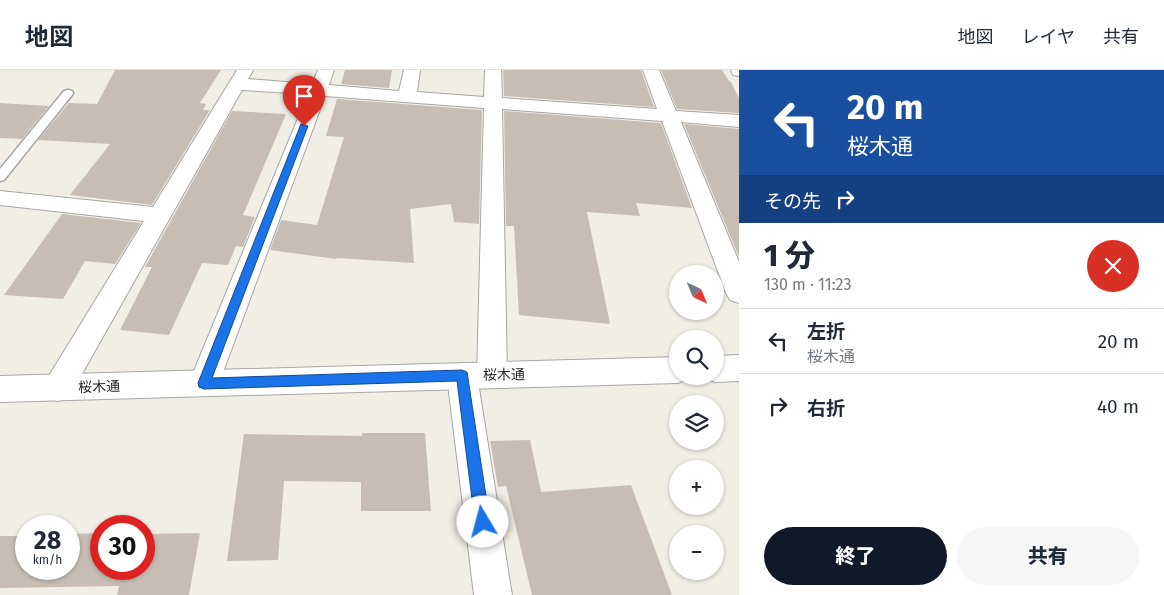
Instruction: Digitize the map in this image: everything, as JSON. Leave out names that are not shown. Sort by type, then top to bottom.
[{"type":"street","points":[[407,96],[412,70]]},
{"type":"street","points":[[493,70],[493,102],[477,376],[493,595]]},
{"type":"street","points":[[651,70],[739,293]]},
{"type":"street","points":[[58,388],[241,77],[322,80],[407,96],[739,121]]},
{"type":"street","points":[[204,383],[322,80]]},
{"type":"street","points":[[0,198],[159,215]]},
{"type":"street","points":[[724,369],[739,368]]},
{"type":"street","name":"桜木通","points":[[0,389],[669,370]]},
{"type":"lane","points":[[0,177],[68,93]]},
{"type":"building","points":[[115,70],[221,70],[200,103],[206,104],[203,110],[210,110],[152,205],[70,195],[110,144],[38,140],[69,103],[97,104]]},
{"type":"building","points":[[345,70],[392,70],[389,88],[341,84]]},
{"type":"building","points":[[503,70],[641,70],[654,107],[504,96]]},
{"type":"building","points":[[661,70],[722,70],[739,98],[739,113],[677,109]]},
{"type":"building","points":[[337,99],[482,110],[479,224],[454,222],[451,204],[410,209],[414,263],[336,259],[270,250],[281,220],[317,225],[344,137],[326,136]]},
{"type":"building","points":[[0,103],[49,106],[22,139],[0,138]]},
{"type":"building","points":[[232,111],[286,114],[243,215],[255,217],[243,247],[236,246],[228,265],[202,263],[169,335],[120,330],[152,267],[145,267]]},
{"type":"building","points":[[504,111],[661,123],[692,208],[636,203],[640,216],[587,212],[610,324],[519,315],[514,226],[506,226]]},
{"type":"building","points":[[684,124],[739,129],[739,257]]},
{"type":"building","points":[[62,214],[141,223],[115,264],[85,261],[63,299],[4,295]]},
{"type":"building","points":[[362,433],[425,433],[431,511],[361,511],[361,482],[284,481],[278,560],[227,561],[244,434],[362,436]]},
{"type":"building","points":[[530,440],[541,492],[631,485],[672,595],[532,595],[506,486],[498,487],[490,441]]},
{"type":"building","points":[[90,533],[90,580],[155,580],[155,534],[200,533],[189,595],[117,595],[119,586],[0,588],[0,536],[15,536],[15,580],[80,580],[80,534]]},
{"type":"route","points":[[304,126],[204,383],[462,376],[483,522]]}]
